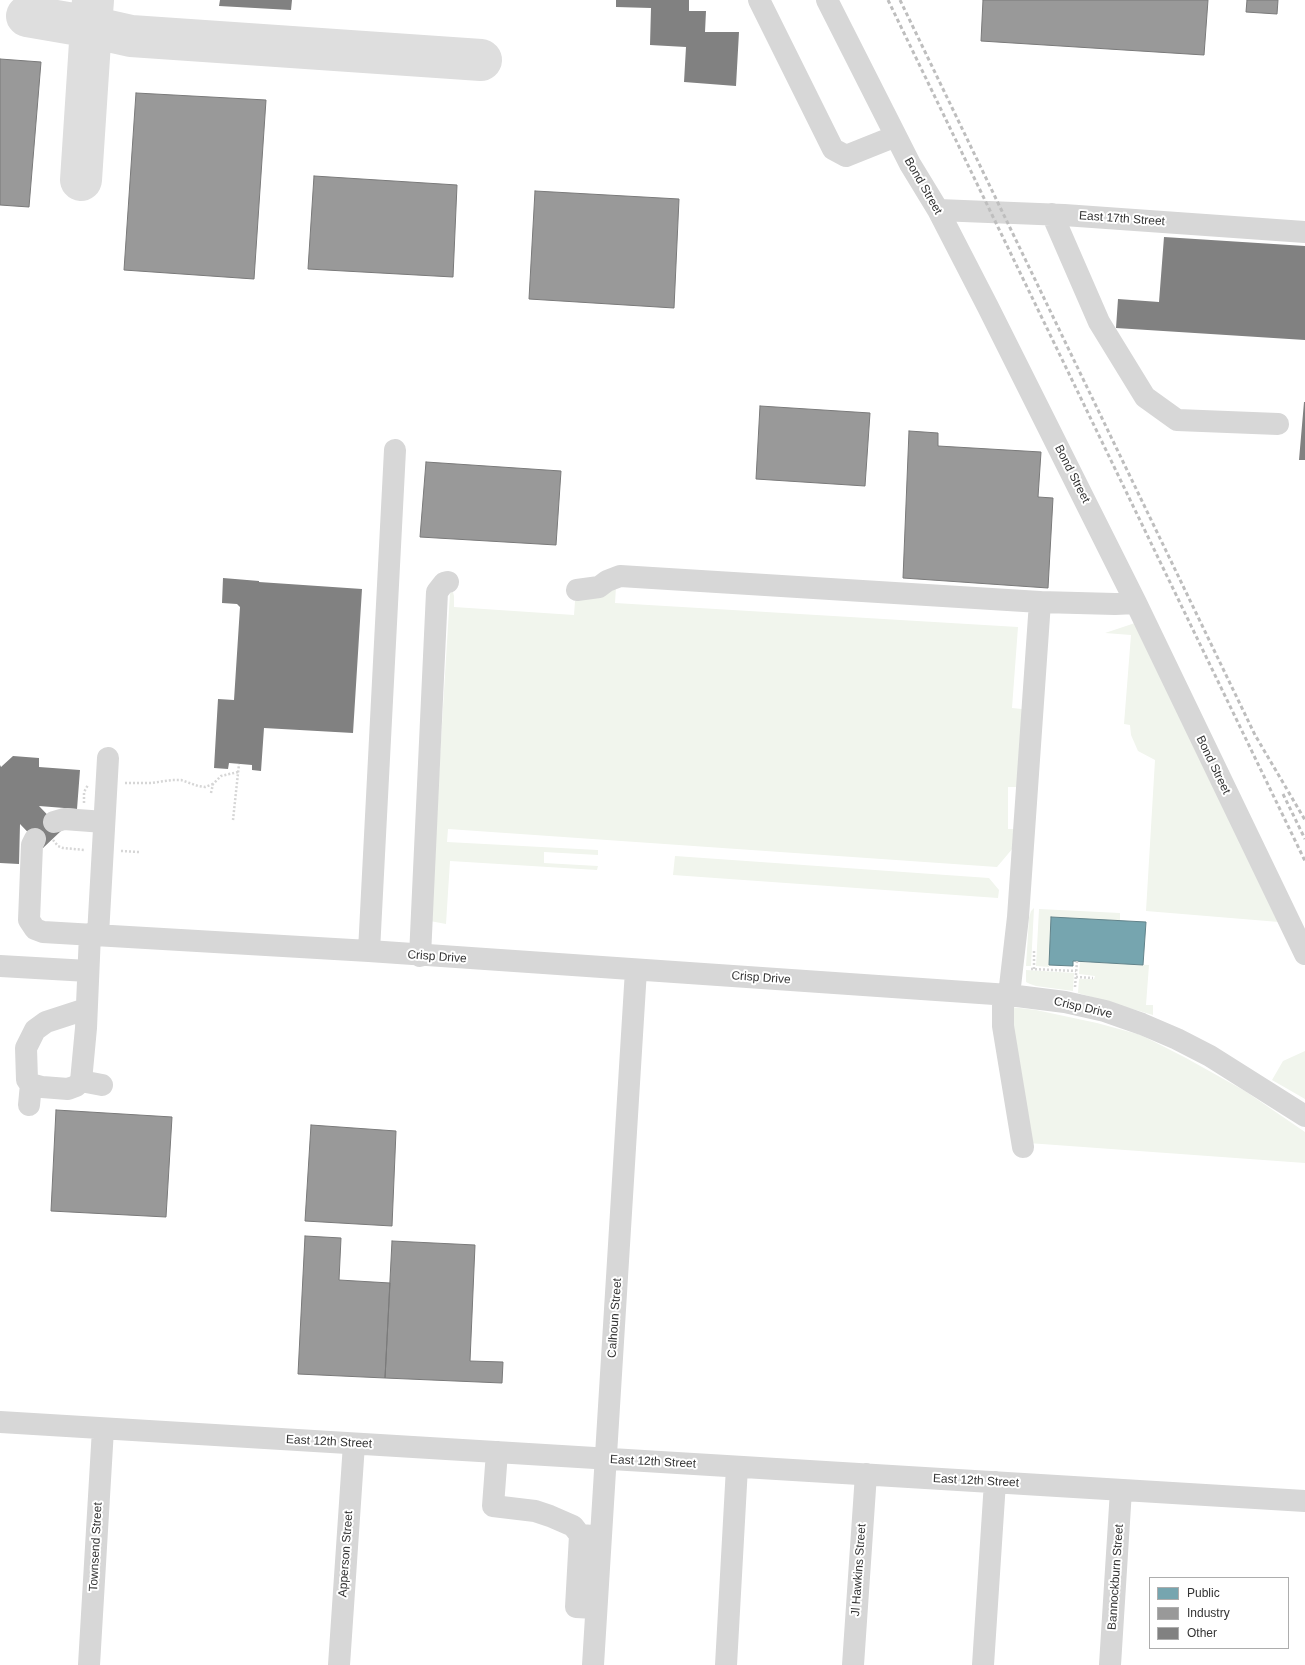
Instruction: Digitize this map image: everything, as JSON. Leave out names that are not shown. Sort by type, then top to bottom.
[{"type":"street","points":[[759,0],[833,149],[846,156],[896,136]]},
{"type":"street","name":"Bond Street","points":[[827,0],[910,164],[938,210],[988,307],[1136,603],[1305,954]]},
{"type":"street","name":"East 17th Street","points":[[938,210],[1052,214],[1305,232]]},
{"type":"street","points":[[1052,214],[1099,322],[1145,397],[1177,420],[1278,424]]},
{"type":"street","points":[[369,951],[395,450]]},
{"type":"street","points":[[577,590],[599,587],[607,581],[620,576],[1040,602],[1115,604],[1136,603]]},
{"type":"street","points":[[420,956],[437,592],[444,583],[448,582]]},
{"type":"street","points":[[1023,1147],[1003,1026],[1006,995],[1018,917],[1040,602]]},
{"type":"street","points":[[86,1019],[46,1022],[35,1030],[26,1048],[27,1080],[30,1094],[42,1087],[68,1089],[91,1083],[86,1019],[88,971],[94,934],[108,758]]},
{"type":"street","points":[[47,833],[64,819],[104,822]]},
{"type":"street","name":"Crisp Drive","points":[[47,833],[32,845],[30,920],[35,929],[43,932],[369,951],[420,956],[1006,995],[1066,1002],[1104,1011],[1142,1024],[1177,1039],[1210,1056],[1305,1116]]},
{"type":"street","points":[[0,966],[88,971]]},
{"type":"street","name":"Calhoun Street","points":[[593,1665],[636,970]]},
{"type":"street","name":"East 12th Street","points":[[0,1422],[1305,1501]]},
{"type":"street","name":"Townsend Street","points":[[89,1665],[103,1428]]},
{"type":"street","name":"Apperson Street","points":[[339,1665],[354,1444]]},
{"type":"street","points":[[497,1452],[493,1506],[535,1511],[573,1526],[580,1535],[576,1607],[596,1608]]},
{"type":"street","points":[[726,1665],[737,1467]]},
{"type":"street","name":"Jl Hawkins Street","points":[[853,1665],[866,1474]]},
{"type":"street","points":[[983,1665],[995,1482]]},
{"type":"street","name":"Bannockburn Street","points":[[1110,1665],[1121,1490]]},
{"type":"street","points":[[580,1535],[601,1536]]},
{"type":"path","points":[[233,820],[239,764]]},
{"type":"path","points":[[120,784],[181,780],[205,787],[213,784],[221,776],[238,772]]},
{"type":"path","points":[[211,793],[213,784]]},
{"type":"path","points":[[47,833],[58,846],[83,850]]},
{"type":"path","points":[[131,852],[139,852]]},
{"type":"path","points":[[1075,992],[1076,961]]},
{"type":"path","points":[[1026,968],[1076,971]]},
{"type":"path","points":[[1076,977],[1093,978]]},
{"type":"shaded area","points":[[616,587],[615,603],[1018,627],[1012,708],[1022,709],[1017,787],[1008,787],[1008,829],[1015,829],[1013,848],[997,867],[448,829],[447,842],[598,850],[598,855],[544,852],[544,863],[598,866],[597,870],[450,861],[446,924],[430,921],[450,593],[453,592],[454,607],[574,615],[575,601],[577,599]]},
{"type":"shaded area","points":[[1135,623],[1279,922],[1146,911],[1155,760],[1138,751],[1131,735],[1130,725],[1124,724],[1131,635],[1105,633]]},
{"type":"shaded area","points":[[675,856],[989,878],[999,890],[998,898],[673,875]]},
{"type":"shaded area","points":[[1034,908],[1031,966],[1026,966],[1029,918],[1031,911]]},
{"type":"shaded area","points":[[1039,909],[1120,913],[1120,921],[1051,917],[1049,967],[1036,966]]},
{"type":"shaded area","points":[[1080,962],[1149,965],[1146,1005],[1153,1005],[1153,1015],[1078,993],[1079,979],[1094,979],[1095,976],[1079,974]]},
{"type":"shaded area","points":[[1026,970],[1074,973],[1073,991],[1030,984],[1026,982]]},
{"type":"shaded area","points":[[1011,1007],[1036,1010],[1097,1023],[1141,1035],[1186,1058],[1245,1091],[1305,1132],[1305,1163],[1028,1143]]},
{"type":"shaded area","points":[[1305,1051],[1305,1099],[1272,1080],[1283,1061]]},
{"type":"building: Public","points":[[1051,917],[1146,922],[1143,965],[1073,961],[1073,966],[1049,965]]},
{"type":"building: Industry","points":[[983,0],[1208,0],[1204,55],[981,41]]},
{"type":"building: Industry","points":[[1247,0],[1278,0],[1277,14],[1246,12]]},
{"type":"building: Industry","points":[[0,59],[41,62],[29,207],[0,205]]},
{"type":"building: Industry","points":[[136,93],[266,100],[254,279],[124,270]]},
{"type":"building: Industry","points":[[314,176],[457,185],[453,277],[308,269]]},
{"type":"building: Industry","points":[[535,191],[679,199],[674,308],[529,299]]},
{"type":"building: Industry","points":[[760,406],[870,413],[865,486],[756,479]]},
{"type":"building: Industry","points":[[909,431],[938,433],[938,446],[1041,452],[1038,497],[1053,498],[1048,588],[903,578]]},
{"type":"building: Industry","points":[[426,462],[561,471],[556,545],[420,537]]},
{"type":"building: Industry","points":[[56,1110],[172,1117],[166,1217],[51,1211]]},
{"type":"building: Industry","points":[[311,1125],[396,1131],[392,1226],[305,1221]]},
{"type":"building: Industry","points":[[305,1236],[341,1238],[339,1280],[390,1283],[385,1378],[298,1374]]},
{"type":"building: Industry","points":[[392,1241],[475,1245],[470,1361],[503,1362],[502,1383],[385,1378]]},
{"type":"building: Other","points":[[220,0],[292,0],[291,10],[219,6]]},
{"type":"building: Other","points":[[616,0],[689,0],[689,11],[706,11],[705,32],[739,32],[736,86],[684,82],[686,47],[650,45],[651,8],[616,7]]},
{"type":"building: Other","points":[[1164,237],[1305,246],[1305,340],[1116,328],[1118,299],[1159,302]]},
{"type":"building: Other","points":[[1304,402],[1305,460],[1299,460]]},
{"type":"building: Other","points":[[223,578],[362,589],[353,733],[264,728],[261,771],[252,770],[252,765],[229,763],[228,769],[214,768],[218,699],[234,700],[240,607],[237,604],[222,603]]},
{"type":"building: Other","points":[[13,756],[39,758],[39,767],[80,770],[77,809],[39,806],[62,830],[43,848],[20,824],[19,864],[0,863],[0,765],[1,767]]},
{"type":"taxiway","points":[[93,0],[91,27],[131,36],[481,60]]},
{"type":"taxiway","points":[[27,16],[91,27],[81,180]]},
{"type":"railway","points":[[888,0],[1305,861]]},
{"type":"railway","points":[[900,0],[1255,735],[1305,820]]},
{"type":"railway","points":[[1283,794],[1305,839]]}]
